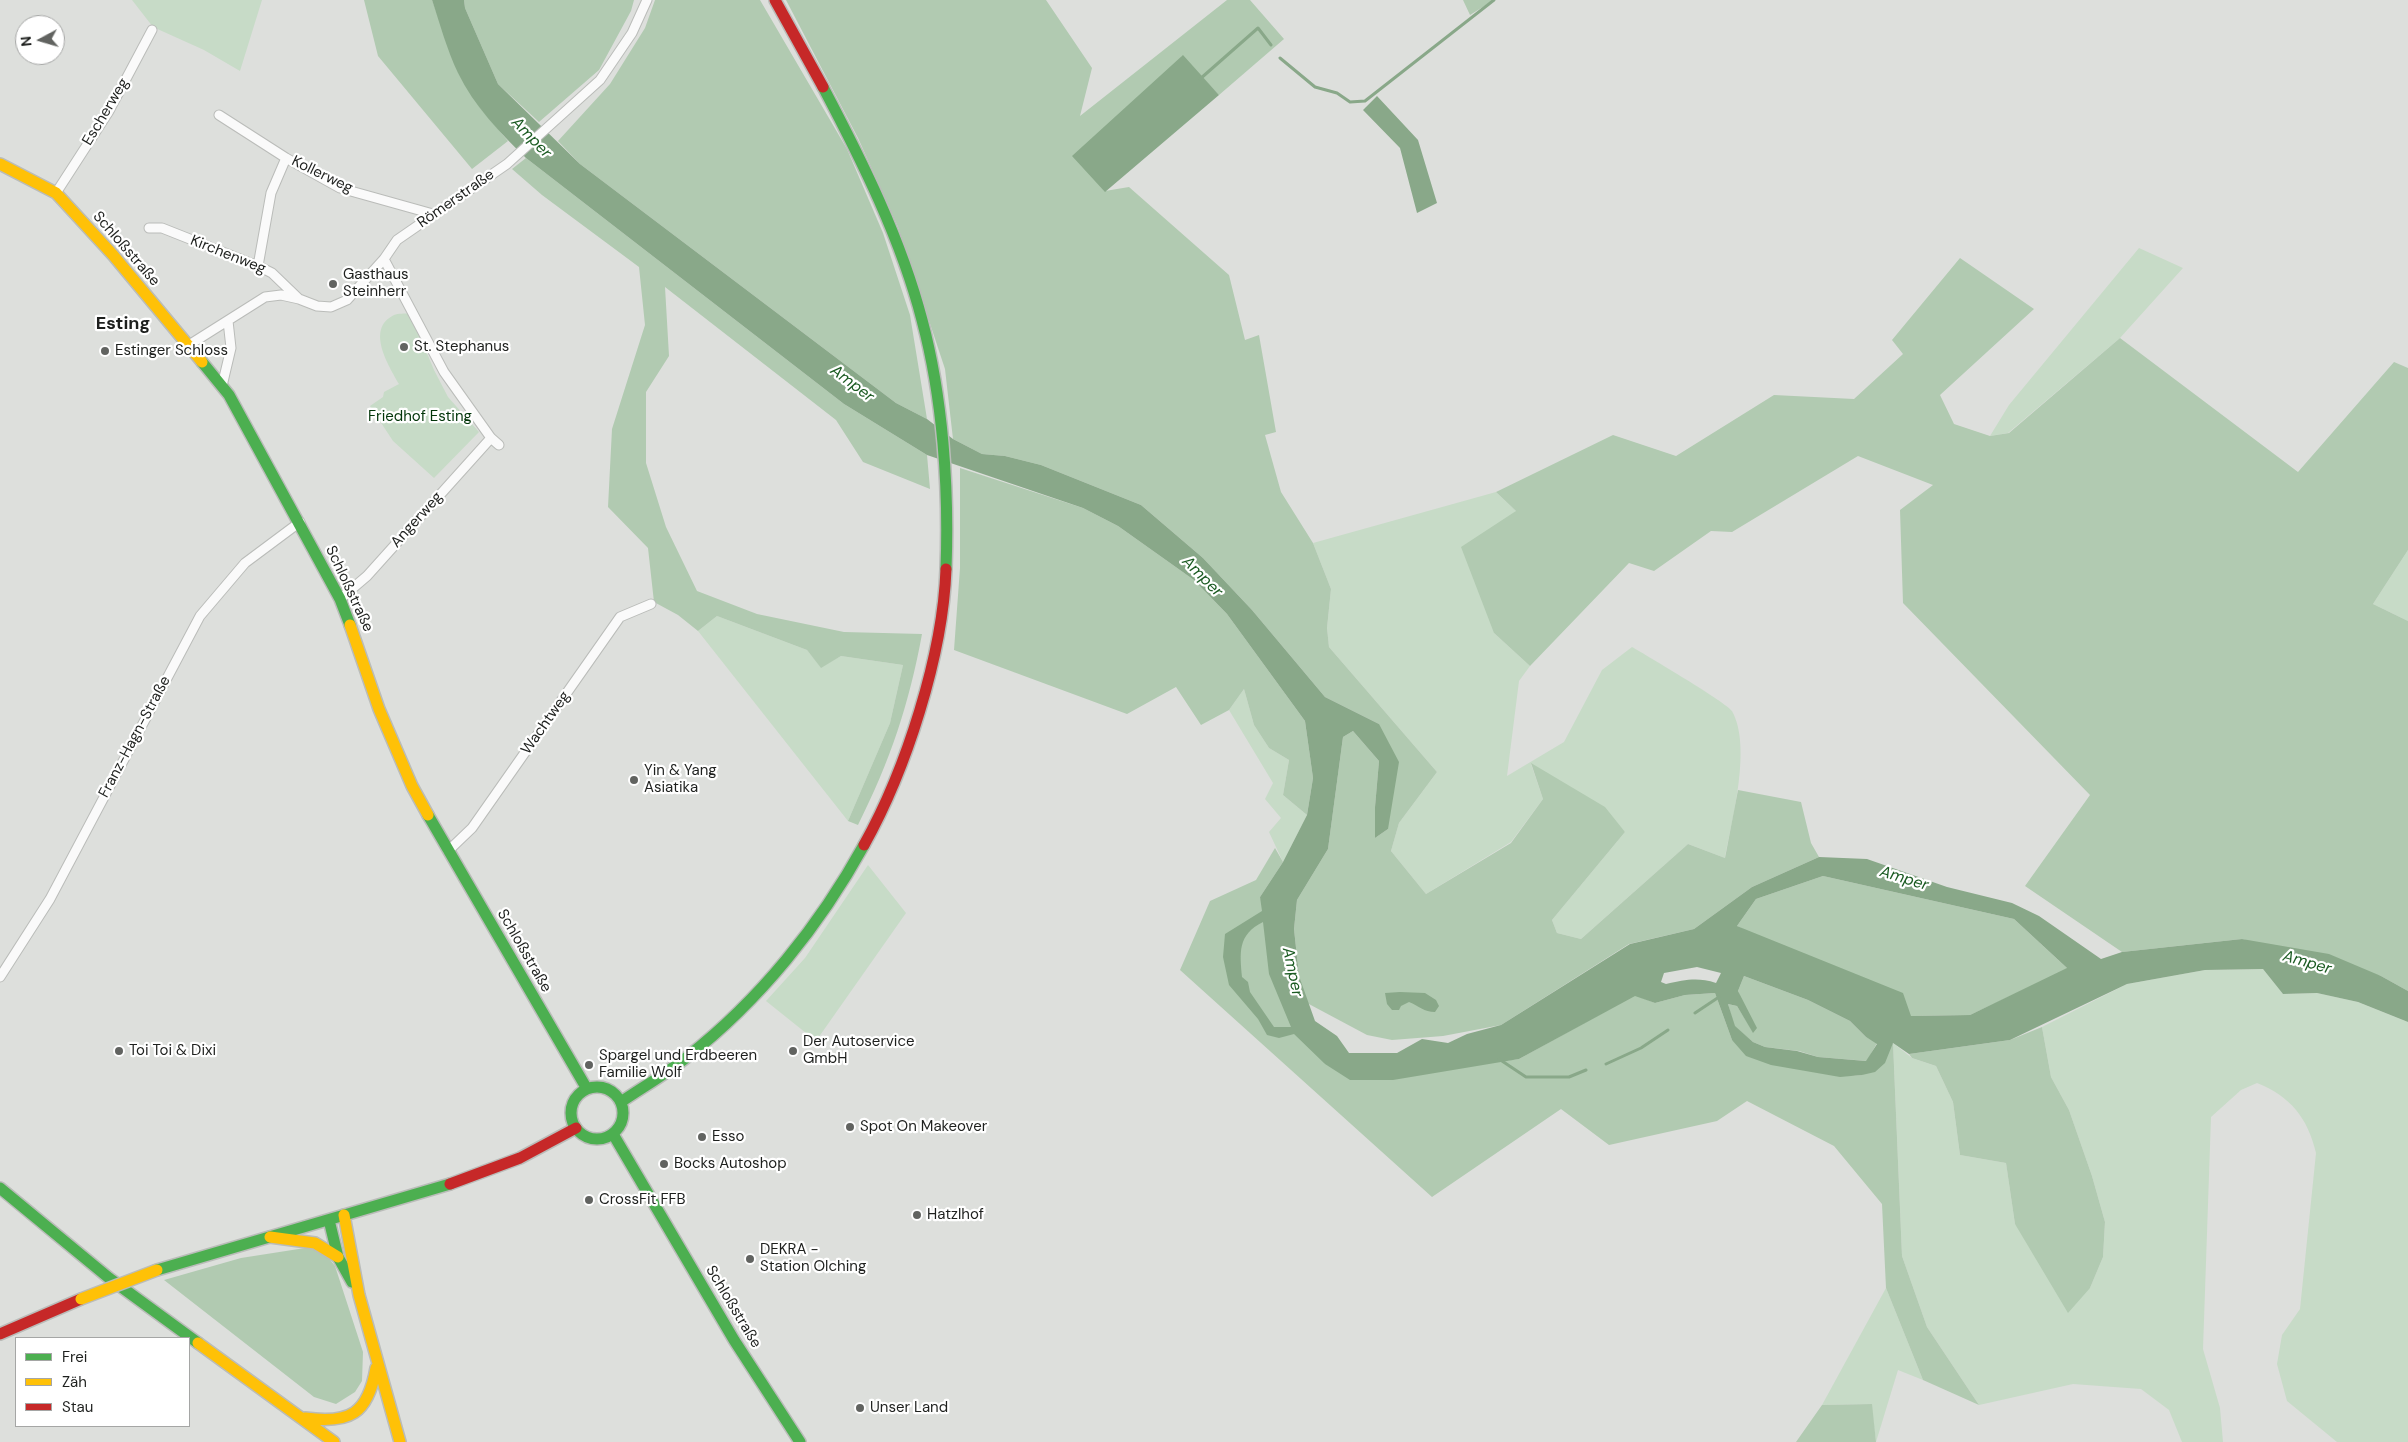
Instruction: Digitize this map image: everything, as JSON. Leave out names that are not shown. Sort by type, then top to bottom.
[{"type":"main road","points":[[621,1102],[688,1057],[740,1010],[795,951],[851,868],[871,833],[908,748],[931,668],[945,596],[948,520],[946,477],[934,376],[922,320],[899,250],[878,199],[826,91],[775,0]]},
{"type":"main road","name":"Schloßstraße","points":[[0,164],[56,193],[190,345],[229,395],[300,522],[340,599],[388,729],[412,786],[587,1089]]},
{"type":"main road","points":[[595,1087],[610,1090],[621,1102],[622,1119],[613,1134],[597,1139],[589,1138],[576,1128],[572,1121],[572,1106],[575,1098],[587,1089],[595,1087]]},
{"type":"main road","points":[[0,1334],[81,1299],[157,1270],[444,1186],[520,1158],[576,1128]]},
{"type":"main road","name":"Schloßstraße","points":[[613,1134],[734,1340],[800,1442]]},
{"type":"main road","points":[[0,1188],[110,1278],[334,1442]]},
{"type":"main road","points":[[344,1216],[359,1295],[400,1442]]},
{"type":"main road","points":[[329,1220],[338,1257],[359,1295]]},
{"type":"main road","points":[[270,1237],[315,1243],[338,1257]]},
{"type":"main road","points":[[300,1417],[326,1422],[338,1421],[352,1415],[364,1406],[372,1393],[377,1364]]},
{"type":"street","name":"Römerstraße","points":[[190,345],[266,298],[281,295],[317,306],[331,307],[346,300],[384,259],[397,240],[507,164],[600,80],[632,32],[647,0]]},
{"type":"street","name":"Escherweg","points":[[56,193],[109,111],[152,30]]},
{"type":"street","name":"Kollerweg","points":[[220,115],[286,158],[340,188],[433,214]]},
{"type":"street","points":[[258,266],[271,193],[286,158]]},
{"type":"street","name":"Kirchenweg","points":[[149,228],[162,228],[258,266],[272,273],[299,299]]},
{"type":"street","points":[[384,259],[444,372],[491,438],[499,445]]},
{"type":"street","points":[[222,386],[231,348],[228,321]]},
{"type":"street","name":"Angerweg","points":[[340,599],[370,574],[491,438]]},
{"type":"street","name":"Franz-Hagn-Straße","points":[[0,977],[50,899],[200,616],[245,563],[300,522]]},
{"type":"street","name":"Wachtweg","points":[[448,851],[472,828],[620,617],[651,604]]},
{"type":"green space","points":[[132,0],[262,0],[240,71],[204,50],[153,27]]},
{"type":"green space","points":[[2139,248],[2183,268],[2120,338],[2008,433],[1990,436],[2009,405]]},
{"type":"green space","name":"Friedhof Esting","points":[[410,313],[434,370],[448,397],[479,432],[434,478],[393,441],[370,406],[383,397],[384,392],[399,384],[385,358],[380,338],[381,329],[385,321],[394,315]]},
{"type":"green space","points":[[1496,492],[1516,511],[1494,633],[1530,666],[1519,681],[1507,776],[1564,742],[1602,670],[1632,647],[1727,706],[1732,711],[1738,726],[1740,744],[1739,783],[1725,858],[1688,844],[1581,939],[1557,933],[1552,920],[1625,832],[1531,764],[1543,799],[1511,842],[1426,894],[1391,851],[1399,823],[1437,772],[1329,647],[1327,628],[1331,589],[1313,543]]},
{"type":"green space","points":[[2408,550],[2408,621],[2373,604]]},
{"type":"green space","points":[[717,616],[807,650],[821,667],[841,656],[903,665],[890,723],[848,821],[698,631]]},
{"type":"green space","points":[[1244,689],[1254,725],[1269,748],[1289,760],[1283,795],[1307,815],[1283,862],[1269,832],[1281,818],[1265,799],[1273,783],[1229,710]]},
{"type":"green space","points":[[868,865],[906,913],[816,1041],[766,1001],[805,958]]},
{"type":"green space","points":[[2263,969],[2283,994],[2317,993],[2358,1002],[2408,1022],[2408,1442],[2337,1442],[2287,1401],[2277,1364],[2282,1335],[2300,1309],[2316,1153],[2308,1129],[2296,1110],[2279,1094],[2257,1083],[2241,1090],[2211,1117],[2203,1349],[2220,1408],[2223,1442],[2182,1442],[2169,1410],[2141,1389],[2073,1384],[1979,1405],[1927,1327],[1902,1256],[1893,1043],[1912,1058],[1936,1066],[1953,1102],[1960,1155],[2006,1163],[2015,1224],[2090,1288],[2103,1257],[2105,1222],[2092,1176],[2069,1110],[2051,1077],[2042,1027],[2127,984],[2205,970]]},
{"type":"green space","points":[[1886,1288],[1923,1380],[1898,1370],[1876,1442],[1871,1404],[1822,1405]]},
{"type":"shaded area","points":[[364,0],[432,0],[459,74],[481,109],[508,141],[472,169],[378,56]]},
{"type":"shaded area","points":[[464,0],[634,0],[631,11],[599,70],[539,122],[498,84],[465,8]]},
{"type":"shaded area","points":[[655,0],[760,0],[847,149],[883,233],[910,315],[927,419],[896,403],[580,164],[558,141],[610,84],[645,28]]},
{"type":"shaded area","points":[[786,0],[1046,0],[1092,68],[1080,116],[1227,0],[1250,0],[1284,39],[1219,95],[1182,56],[1105,191],[1129,187],[1229,275],[1245,340],[1259,335],[1276,432],[1265,435],[1281,492],[1313,543],[1331,589],[1327,628],[1329,647],[1437,772],[1399,823],[1391,851],[1426,894],[1511,843],[1543,799],[1531,763],[1605,807],[1625,832],[1552,920],[1557,933],[1581,939],[1688,844],[1725,858],[1738,790],[1801,802],[1811,843],[1819,857],[1752,887],[1694,929],[1629,944],[1501,1025],[1443,1036],[1392,1040],[1367,1035],[1307,1003],[1299,976],[1294,929],[1297,900],[1328,849],[1343,737],[1353,731],[1379,761],[1375,807],[1375,838],[1388,829],[1379,724],[1325,697],[1252,610],[1203,558],[1141,505],[1041,465],[1005,456],[982,454],[953,439],[945,369],[898,227],[858,138]]},
{"type":"shaded area","points":[[1463,0],[1494,0],[1470,15]]},
{"type":"shaded area","points":[[526,158],[844,404],[927,455],[930,489],[863,462],[836,420],[665,287],[669,356],[646,392],[646,463],[666,527],[697,591],[757,614],[844,632],[922,634],[911,685],[897,732],[880,778],[858,825],[848,821],[890,723],[903,665],[841,656],[821,668],[807,650],[717,616],[698,631],[678,615],[654,602],[648,548],[608,507],[612,429],[645,325],[639,267],[542,195],[512,169]]},
{"type":"shaded area","points":[[1960,258],[2034,309],[1940,395],[1954,424],[1990,436],[2009,433],[2120,338],[2298,472],[2394,362],[2408,368],[2408,550],[2373,604],[2408,621],[2408,991],[2381,976],[2242,939],[2122,952],[2025,886],[2090,795],[1903,603],[1900,510],[1933,485],[1858,456],[1732,532],[1711,531],[1654,571],[1629,563],[1530,666],[1494,633],[1461,547],[1516,511],[1496,492],[1613,435],[1676,456],[1774,395],[1854,399],[1903,354],[1892,340]]},
{"type":"shaded area","points":[[960,468],[1083,508],[1118,526],[1194,580],[1227,614],[1305,721],[1313,778],[1307,815],[1283,795],[1289,760],[1269,748],[1254,725],[1244,689],[1229,710],[1201,725],[1176,687],[1127,714],[954,650],[960,568]]},
{"type":"shaded area","points":[[1275,848],[1283,862],[1260,897],[1325,1064],[1479,1064],[1519,1059],[1635,995],[1655,1003],[1685,995],[1715,993],[1732,1040],[1796,1066],[1828,1074],[1862,1075],[1893,1043],[1902,1256],[1927,1327],[1979,1405],[1923,1380],[1886,1288],[1882,1204],[1834,1146],[1747,1101],[1717,1121],[1609,1145],[1561,1109],[1432,1197],[1180,970],[1210,901],[1256,880]]},
{"type":"shaded area","points":[[1823,876],[2014,919],[2068,969],[1970,1015],[1911,1016],[1737,926],[1756,899]]},
{"type":"shaded area","points":[[1744,976],[1808,1000],[1850,1021],[1866,1037],[1877,1043],[1867,1061],[1818,1057],[1799,1051],[1765,1047],[1753,1042],[1734,1026],[1728,1004],[1737,1006],[1753,1032],[1738,991]]},
{"type":"shaded area","points":[[2042,1027],[2051,1077],[2069,1110],[2092,1176],[2105,1222],[2103,1257],[2090,1288],[2068,1313],[2015,1224],[2006,1163],[1960,1155],[1953,1102],[1936,1066],[1912,1058],[1909,1054],[2010,1040]]},
{"type":"shaded area","points":[[305,1248],[323,1251],[335,1266],[363,1352],[362,1381],[355,1392],[336,1404],[314,1397],[164,1280],[241,1258]]},
{"type":"shaded area","points":[[1872,1404],[1876,1442],[1796,1442],[1822,1405]]},
{"type":"water","name":"Amper","points":[[432,0],[464,0],[465,8],[498,84],[580,164],[896,403],[927,419],[953,439],[982,454],[1005,456],[1041,465],[1141,505],[1203,558],[1252,610],[1325,697],[1379,724],[1399,762],[1388,829],[1375,838],[1375,807],[1379,761],[1353,731],[1343,737],[1328,849],[1297,900],[1294,929],[1299,976],[1315,1021],[1337,1036],[1349,1053],[1397,1053],[1422,1039],[1448,1043],[1467,1034],[1501,1025],[1630,944],[1694,929],[1752,887],[1819,857],[1867,859],[1947,887],[2012,903],[2039,916],[2101,959],[2122,952],[2242,939],[2329,954],[2381,976],[2408,991],[2408,1022],[2358,1002],[2317,993],[2283,994],[2263,969],[2205,970],[2127,984],[2010,1040],[1909,1054],[1893,1043],[1885,1063],[1875,1072],[1840,1077],[1771,1065],[1746,1056],[1732,1040],[1715,993],[1685,995],[1655,1003],[1635,996],[1519,1059],[1393,1080],[1350,1080],[1325,1064],[1294,1034],[1279,1038],[1267,1035],[1258,1019],[1229,985],[1223,957],[1225,934],[1262,911],[1260,897],[1283,862],[1307,815],[1313,778],[1305,721],[1227,614],[1194,580],[1118,526],[1083,508],[927,455],[844,404],[526,158],[488,118],[464,85],[450,55]],"holes":[[[1823,876],[2014,919],[2067,968],[1970,1015],[1911,1016],[1903,993],[1737,926],[1756,899]],[[1263,922],[1269,974],[1291,1027],[1274,1027],[1250,992],[1248,982],[1242,977],[1242,945],[1248,933]],[[1697,967],[1721,973],[1716,983],[1685,980],[1666,984],[1661,982],[1664,973]],[[1744,976],[1808,1000],[1850,1021],[1866,1037],[1877,1044],[1866,1061],[1818,1057],[1797,1051],[1765,1047],[1753,1042],[1735,1026],[1728,1004],[1737,1006],[1753,1033],[1757,1028],[1738,991]]]},
{"type":"water","points":[[1183,55],[1219,95],[1105,192],[1072,156]]},
{"type":"water","points":[[1377,96],[1418,140],[1437,203],[1417,213],[1400,148],[1363,110]]},
{"type":"water","points":[[1385,993],[1425,993],[1436,1000],[1439,1006],[1435,1012],[1431,1012],[1409,1002],[1401,1006],[1399,1010],[1392,1010],[1387,1004]]},
{"type":"waterway","points":[[1280,58],[1315,87],[1337,93],[1350,102],[1365,101],[1494,0]]},
{"type":"waterway","points":[[1200,79],[1258,28],[1271,45]]},
{"type":"waterway","points":[[1695,1013],[1719,997]]},
{"type":"waterway","points":[[1606,1064],[1641,1048],[1668,1030]]},
{"type":"waterway","points":[[1499,1059],[1526,1077],[1569,1077],[1586,1070]]},
{"type":"traffic: fast","points":[[823,87],[866,172],[892,230],[922,320],[935,380],[943,443],[947,538],[946,569]]},
{"type":"traffic: fast","points":[[202,362],[229,395],[340,599],[350,625]]},
{"type":"traffic: fast","points":[[428,815],[587,1089]]},
{"type":"traffic: fast","points":[[621,1102],[663,1075],[714,1035],[763,986],[808,932],[847,875],[864,845]]},
{"type":"traffic: fast","points":[[597,1087],[611,1091],[619,1099],[623,1113],[619,1127],[611,1135],[597,1139],[583,1135],[575,1127],[571,1113],[575,1099],[583,1091],[597,1087]]},
{"type":"traffic: fast","points":[[613,1134],[734,1340],[800,1442]]},
{"type":"traffic: fast","points":[[157,1270],[450,1184]]},
{"type":"traffic: fast","points":[[0,1188],[109,1278],[190,1337]]},
{"type":"traffic: fast","points":[[329,1220],[338,1257],[352,1282]]},
{"type":"traffic: fast","points":[[190,1337],[198,1343]]},
{"type":"traffic: slow","points":[[0,164],[56,193],[113,255],[202,362]]},
{"type":"traffic: slow","points":[[350,625],[379,709],[412,786],[428,815]]},
{"type":"traffic: slow","points":[[344,1215],[359,1295],[400,1442]]},
{"type":"traffic: slow","points":[[270,1237],[315,1243],[338,1257]]},
{"type":"traffic: slow","points":[[81,1299],[157,1270]]},
{"type":"traffic: slow","points":[[198,1343],[334,1442]]},
{"type":"traffic: slow","points":[[305,1418],[334,1419],[345,1417],[354,1412],[362,1406],[368,1396],[376,1368]]},
{"type":"traffic: jam","points":[[775,0],[823,87]]},
{"type":"traffic: jam","points":[[864,845],[894,782],[920,711],[938,638],[946,569]]},
{"type":"traffic: jam","points":[[450,1184],[520,1158],[576,1128]]},
{"type":"traffic: jam","points":[[0,1334],[81,1299]]},
{"type":"place","name":"Gasthaus Steinherr","points":[[333,284]]},
{"type":"place","name":"St. Stephanus","points":[[404,347]]},
{"type":"place","name":"Estinger Schloss","points":[[105,351]]},
{"type":"place","name":"Yin & Yang Asiatika","points":[[634,780]]},
{"type":"place","name":"Toi Toi & Dixi","points":[[119,1051]]},
{"type":"place","name":"Der Autoservice GmbH","points":[[793,1051]]},
{"type":"place","name":"Spargel und Erdbeeren Familie Wolf","points":[[589,1065]]},
{"type":"place","name":"Spot On Makeover","points":[[850,1127]]},
{"type":"place","name":"Esso","points":[[702,1137]]},
{"type":"place","name":"Bocks Autoshop","points":[[664,1164]]},
{"type":"place","name":"CrossFit FFB","points":[[589,1200]]},
{"type":"place","name":"Hatzlhof","points":[[917,1215]]},
{"type":"place","name":"DEKRA - Station Olching","points":[[750,1259]]},
{"type":"place","name":"Unser Land","points":[[860,1408]]},
{"type":"district","name":"Esting","points":[[123,324]]}]
